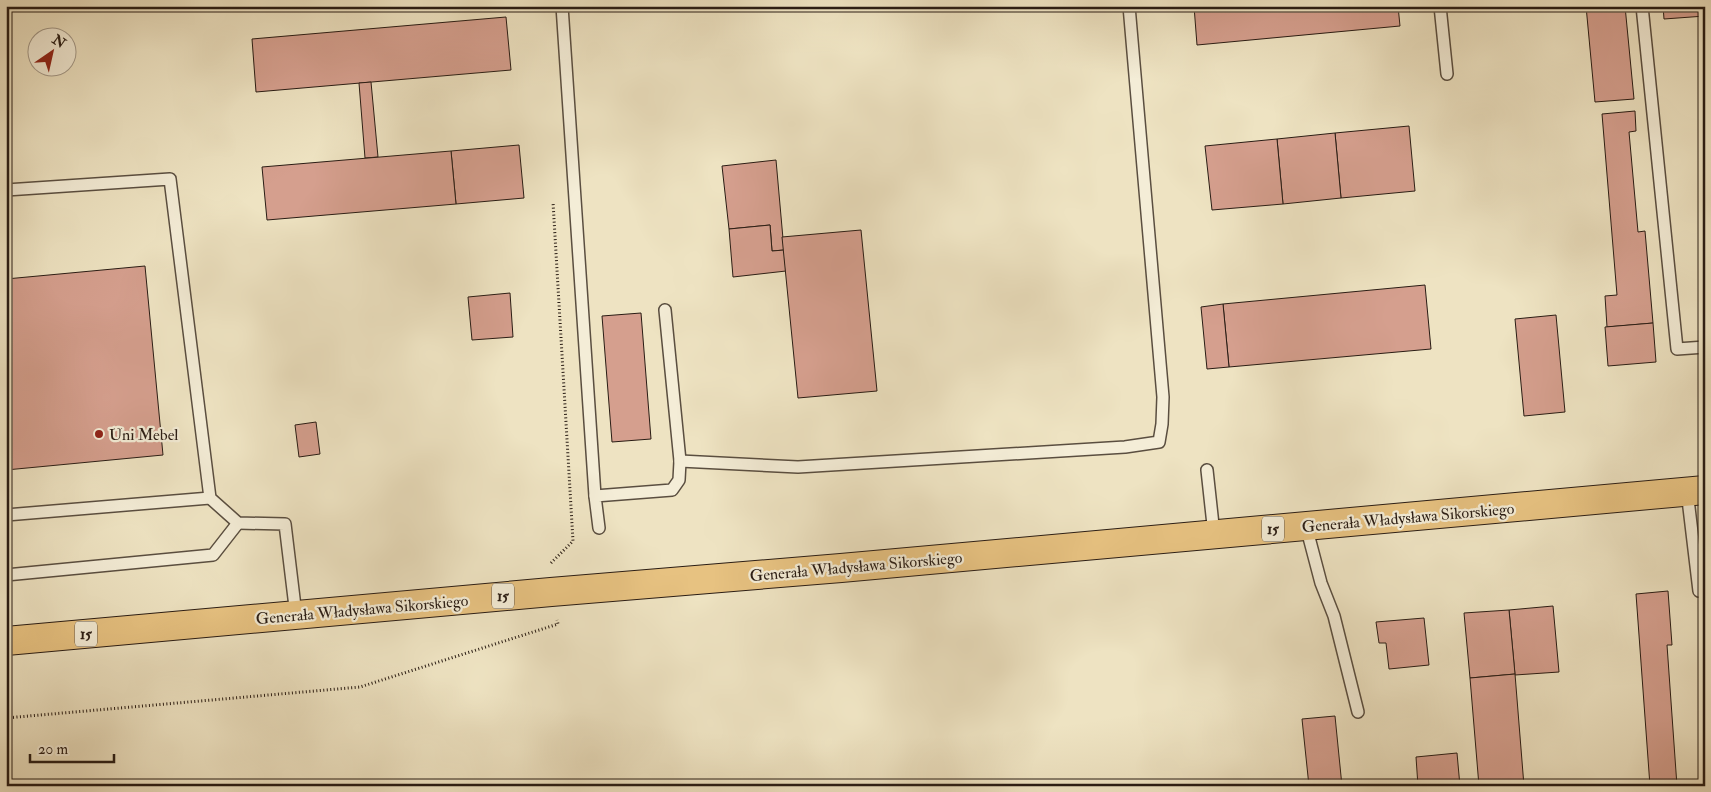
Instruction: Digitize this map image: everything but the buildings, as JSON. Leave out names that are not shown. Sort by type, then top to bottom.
[{"type":"main road","name":"Generała Władysława Sikorskiego","points":[[6,641],[841,568],[1696,490]]},
{"type":"lane","points":[[562,6],[595,496],[599,528]]},
{"type":"lane","points":[[680,461],[798,467],[1125,447],[1159,442],[1162,424],[1162,397],[1129,6]]},
{"type":"lane","points":[[1440,6],[1447,74]]},
{"type":"lane","points":[[1642,6],[1677,349],[1705,347]]},
{"type":"lane","points":[[6,190],[170,179],[210,498],[238,523],[285,524],[296,615]]},
{"type":"lane","points":[[595,496],[672,490],[679,480],[680,461],[665,310]]},
{"type":"lane","points":[[1207,470],[1214,534]]},
{"type":"lane","points":[[1696,490],[1699,544],[1698,591]]},
{"type":"lane","points":[[6,515],[210,498]]},
{"type":"lane","points":[[6,575],[214,555],[238,523]]},
{"type":"lane","points":[[1306,526],[1321,583],[1334,616],[1358,712]]},
{"type":"path","points":[[6,718],[360,687],[558,624],[547,566],[573,541],[552,194]]},
{"type":"place","name":"Uni Mebel","points":[[99,434]]}]
